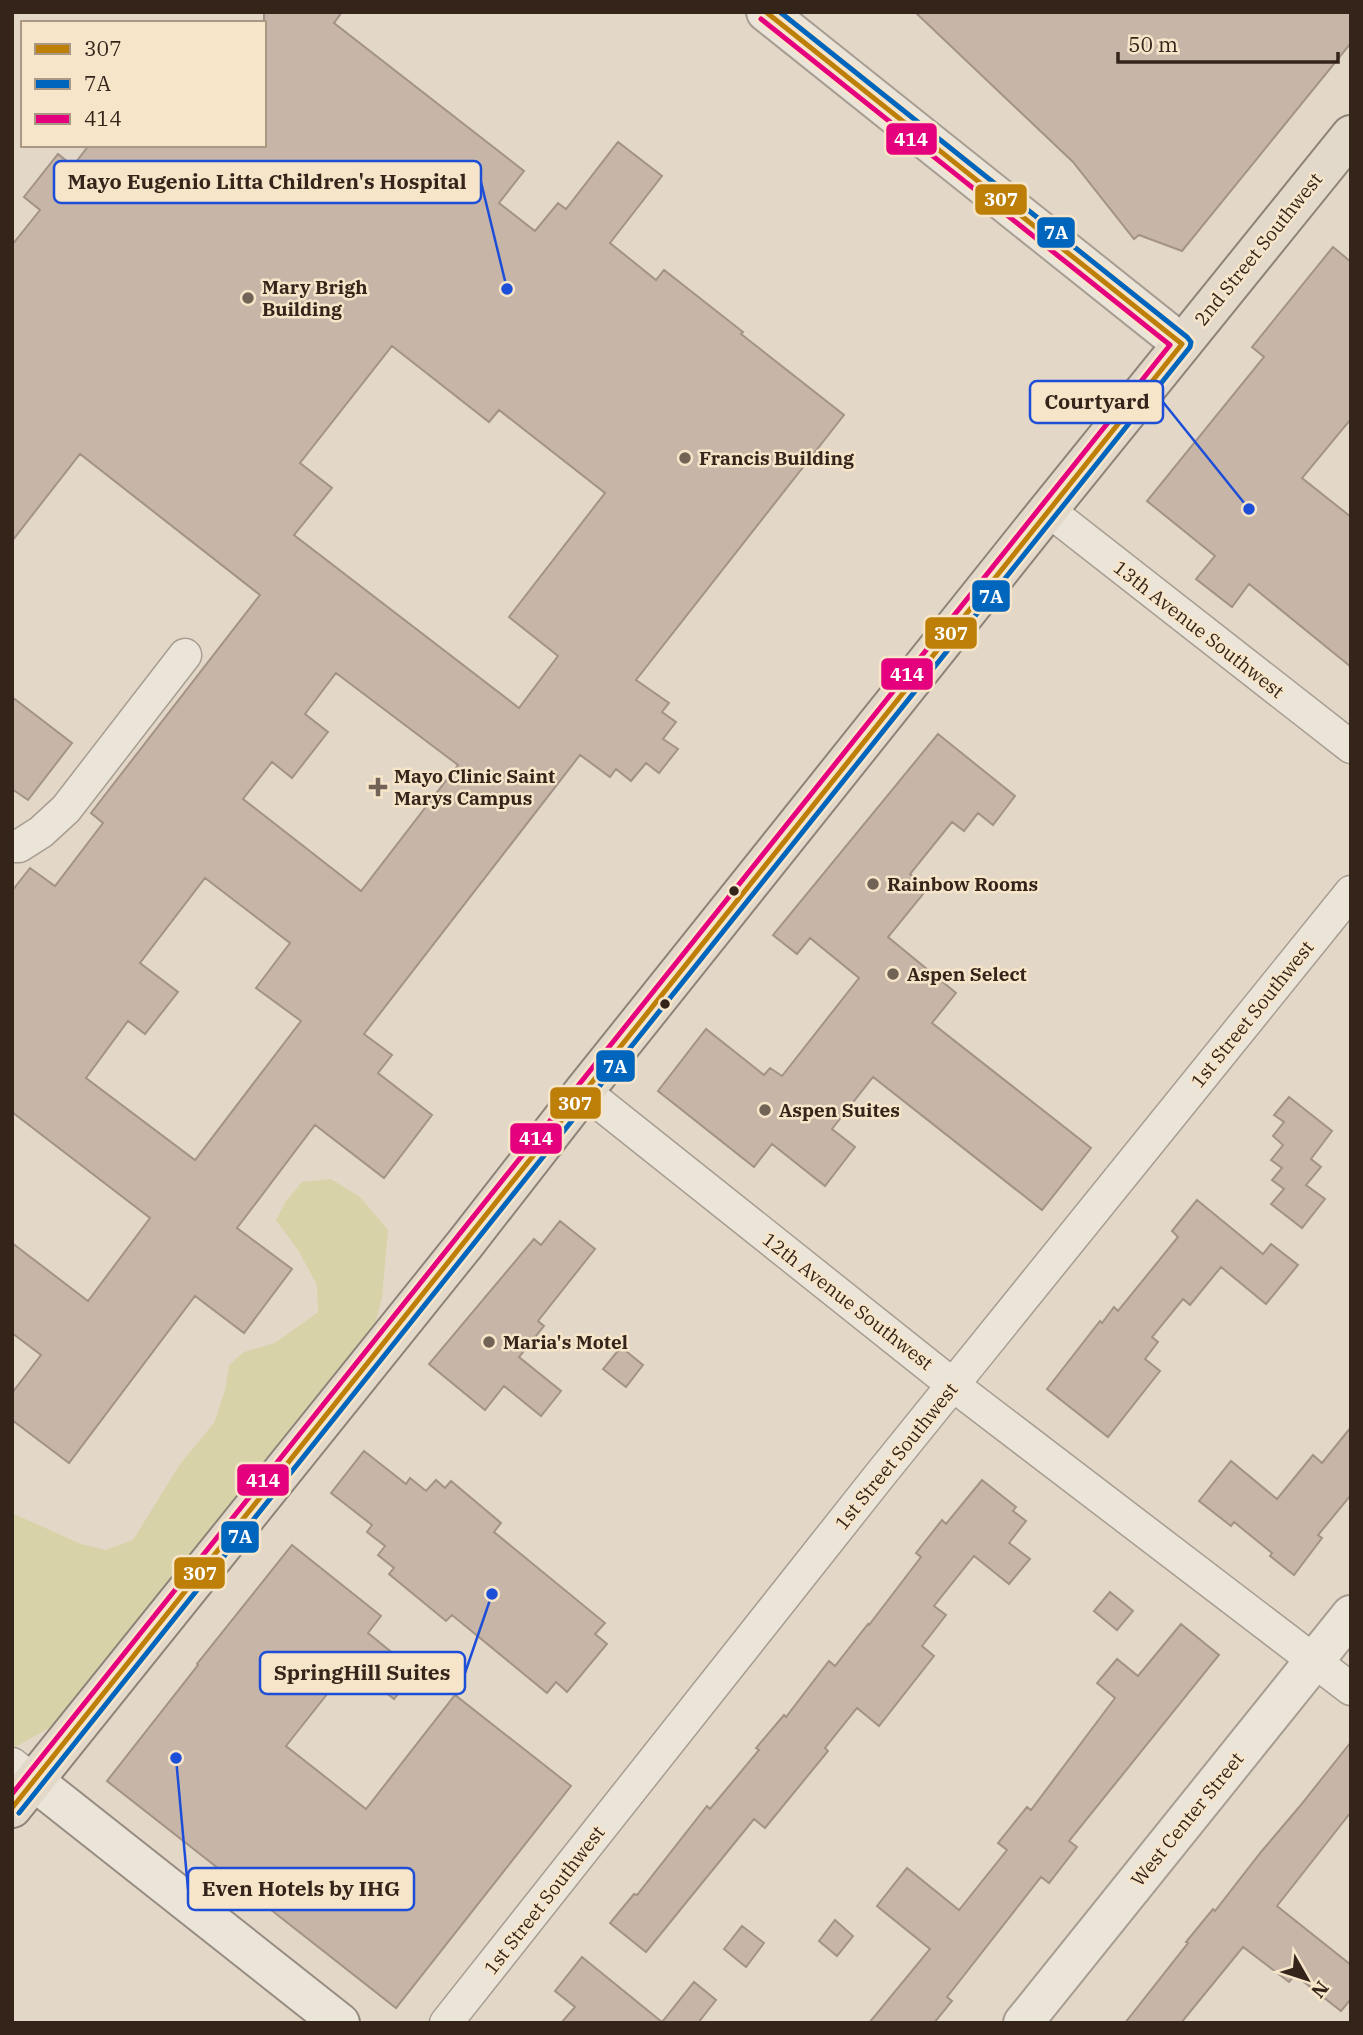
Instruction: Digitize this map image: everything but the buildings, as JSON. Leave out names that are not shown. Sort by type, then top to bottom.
[{"type":"main road","name":"2nd Street Southwest","points":[[19,1785],[464,1244],[1048,510],[1351,135]]},
{"type":"street","points":[[766,12],[1182,344]]},
{"type":"street","name":"13th Avenue Southwest","points":[[1048,510],[1351,747]]},
{"type":"street","points":[[12,846],[19,845],[41,832],[66,809],[186,655]]},
{"type":"street","name":"1st Street Southwest","points":[[446,2023],[953,1385],[1351,892]]},
{"type":"street","name":"12th Avenue Southwest","points":[[584,1091],[953,1385],[1351,1689]]},
{"type":"street","name":"West Center Street","points":[[1023,2023],[1351,1615]]},
{"type":"street","points":[[19,1785],[340,2023]]},
{"type":"shaded area","points":[[331,1179],[360,1197],[388,1230],[382,1297],[371,1341],[192,1615],[141,1670],[79,1715],[12,1749],[12,1513],[81,1544],[106,1550],[133,1540],[180,1464],[214,1423],[225,1390],[229,1365],[244,1352],[275,1343],[318,1312],[317,1285],[298,1250],[276,1220],[286,1201],[302,1182]]},
{"type":"transit line","name":"307","points":[[12,1808],[1182,344],[766,12]]},
{"type":"transit line","name":"7A","points":[[19,1813],[1190,347],[1191,342],[1187,337],[780,12]]},
{"type":"transit line","name":"414","points":[[12,1794],[1170,345],[761,19]]},
{"type":"place","name":"Mayo Eugenio Litta Children's Hospital","points":[[507,289]]},
{"type":"place","name":"Mary Brigh Building","points":[[248,298]]},
{"type":"place","name":"Francis Building","points":[[685,458]]},
{"type":"place","name":"Courtyard","points":[[1249,509]]},
{"type":"place","name":"Mayo Clinic Saint Marys Campus","points":[[378,787]]},
{"type":"place","name":"Rainbow Rooms","points":[[873,884]]},
{"type":"place","name":"Aspen Select","points":[[893,974]]},
{"type":"place","name":"Aspen Suites","points":[[765,1110]]},
{"type":"place","name":"Maria's Motel","points":[[489,1342]]},
{"type":"place","name":"SpringHill Suites","points":[[492,1594]]},
{"type":"place","name":"Even Hotels by IHG","points":[[176,1758]]}]
